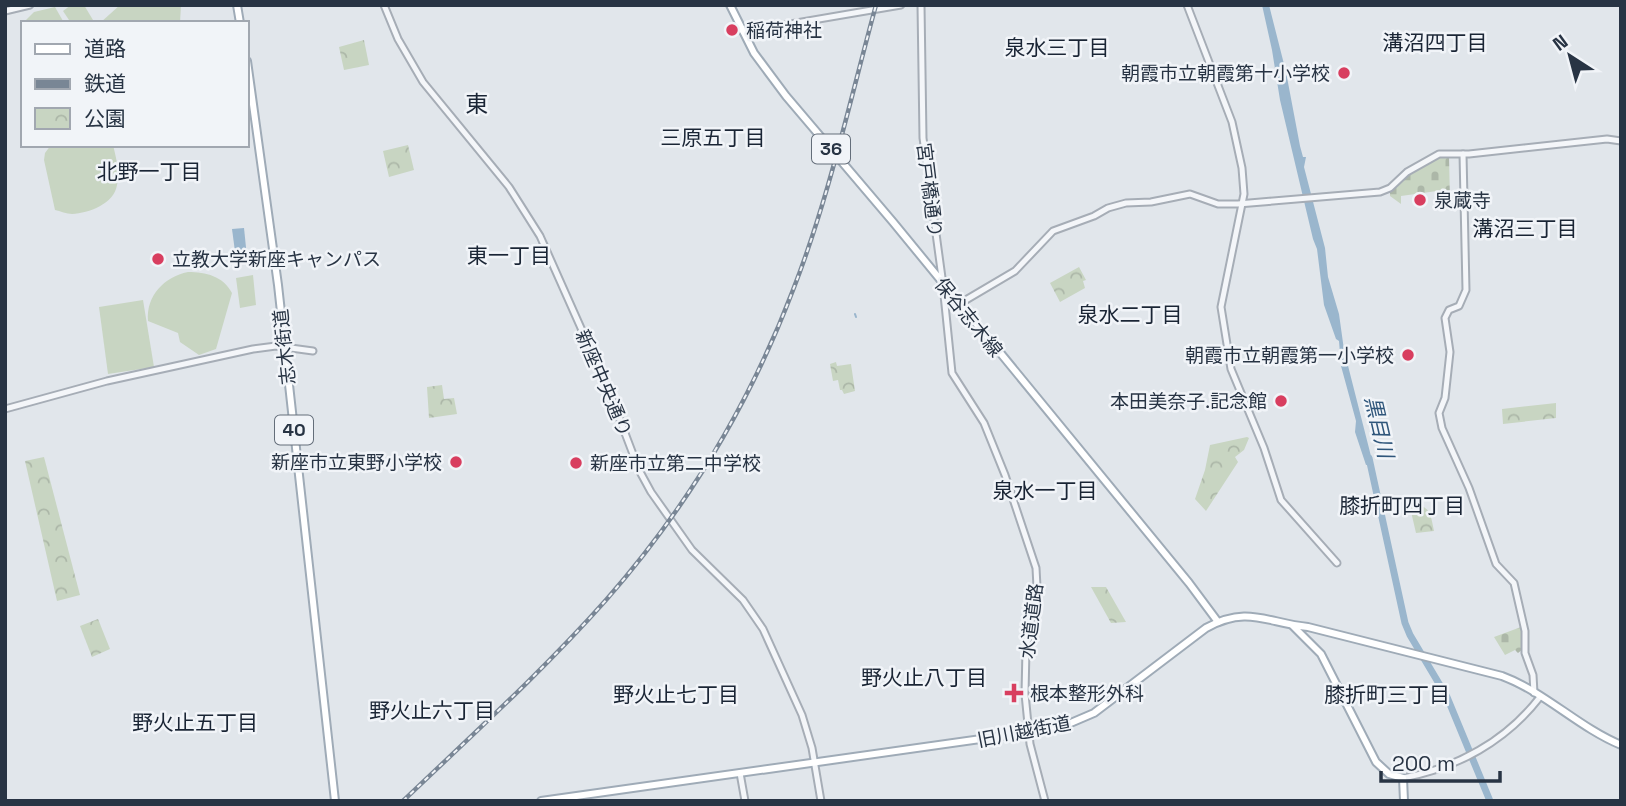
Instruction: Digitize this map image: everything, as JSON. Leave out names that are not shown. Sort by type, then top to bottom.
[{"type":"main road","name":"保谷志木線","points":[[730,5],[754,54],[786,96],[1189,583],[1218,622]]},
{"type":"main road","name":"志木街道","points":[[248,68],[284,347],[335,801]]},
{"type":"main road","name":"旧川越街道","points":[[541,801],[1059,728],[1086,718],[1191,638],[1218,622],[1256,616],[1502,677],[1537,695],[1600,736],[1621,745]]},
{"type":"main road","points":[[1291,625],[1305,636],[1326,663],[1376,762],[1389,774],[1403,778],[1404,801]]},
{"type":"main road","points":[[1305,636],[1308,627]]},
{"type":"street","points":[[5,11],[30,5]]},
{"type":"street","name":"新座中央通り","points":[[384,5],[401,45],[423,82],[503,179],[534,225],[614,402],[642,477],[656,501],[684,540],[743,600],[763,629],[802,715],[821,801]]},
{"type":"street","points":[[743,33],[901,5]]},
{"type":"street","name":"宮戸橋通り","points":[[921,5],[923,138],[952,373]]},
{"type":"street","points":[[1186,5],[1232,122],[1242,168],[1242,204],[1221,307],[1231,369],[1264,448],[1281,500],[1337,563]]},
{"type":"street","points":[[959,304],[1015,271],[1053,231],[1126,203],[1151,202],[1190,194],[1218,204],[1242,204],[1384,192],[1433,156],[1446,153],[1463,155],[1607,139],[1621,141]]},
{"type":"street","points":[[1403,778],[1437,770],[1496,740],[1537,695],[1525,653],[1525,631],[1514,583],[1496,564],[1469,488],[1446,440],[1439,413],[1445,398],[1450,352],[1445,318],[1449,310],[1458,306],[1466,290],[1463,155]]},
{"type":"street","points":[[5,409],[253,349],[271,346],[313,351]]},
{"type":"street","name":"水道道路","points":[[952,373],[984,424],[1005,475],[1036,568],[1037,587],[1026,649],[1025,694],[1029,733],[1045,801]]},
{"type":"street","points":[[740,774],[745,801]]},
{"type":"green space","points":[[71,5],[84,5],[93,20],[70,21],[63,11]]},
{"type":"green space","points":[[120,5],[181,5],[180,21],[102,21]]},
{"type":"green space","points":[[55,7],[63,21],[25,21],[34,12]]},
{"type":"green space","points":[[364,40],[369,65],[344,70],[339,47]]},
{"type":"green space","points":[[408,145],[414,170],[389,177],[383,151]]},
{"type":"green space","points":[[50,147],[113,147],[118,175],[115,192],[106,202],[86,212],[72,214],[55,210],[44,160]]},
{"type":"green space","points":[[1442,156],[1449,156],[1450,201],[1438,201],[1437,191],[1401,196],[1401,204],[1390,196],[1390,190],[1412,171]]},
{"type":"green space","points":[[1079,267],[1086,280],[1083,281],[1085,288],[1060,302],[1050,283]]},
{"type":"green space","points":[[188,272],[213,276],[224,283],[232,293],[216,349],[199,355],[180,342],[178,333],[148,321],[150,304],[158,289],[171,278]]},
{"type":"green space","points":[[253,275],[256,305],[240,308],[236,278]]},
{"type":"green space","points":[[143,300],[154,367],[108,374],[99,307]]},
{"type":"green space","points":[[836,362],[837,366],[851,364],[855,391],[844,394],[840,390],[838,380],[833,381],[830,364]]},
{"type":"green space","points":[[442,385],[444,399],[454,398],[457,414],[429,418],[427,387]]},
{"type":"green space","points":[[1556,403],[1556,418],[1503,424],[1502,409]]},
{"type":"green space","points":[[1249,438],[1244,450],[1235,457],[1238,462],[1206,511],[1195,499],[1210,445]]},
{"type":"green space","points":[[44,457],[80,595],[57,601],[25,461]]},
{"type":"green space","points":[[1409,503],[1428,511],[1434,531],[1416,533]]},
{"type":"green space","points":[[1091,587],[1106,587],[1126,622],[1111,623]]},
{"type":"green space","points":[[98,619],[110,649],[92,657],[80,626]]},
{"type":"green space","points":[[1521,627],[1523,649],[1518,653],[1515,650],[1505,655],[1494,637]]},
{"type":"water","points":[[1262,5],[1269,5],[1286,72],[1300,146],[1303,157],[1306,157],[1304,167],[1325,248],[1328,277],[1339,314],[1344,350],[1373,464],[1366,465],[1355,432],[1356,421],[1341,366],[1339,341],[1324,305],[1317,249],[1280,100]]},
{"type":"water","points":[[244,228],[247,257],[236,259],[232,229]]},
{"type":"waterway","name":"黒目川","points":[[1369,458],[1405,623],[1447,697],[1490,801]]},
{"type":"railway","points":[[403,801],[532,678],[606,600],[663,529],[713,453],[757,373],[806,255],[876,5]]},
{"type":"place","name":"稲荷神社","points":[[732,30]]},
{"type":"place","name":"朝霞市立朝霞第十小学校","points":[[1344,73]]},
{"type":"place","name":"泉蔵寺","points":[[1420,200]]},
{"type":"place","name":"立教大学新座キャンパス","points":[[158,259]]},
{"type":"place","name":"朝霞市立朝霞第一小学校","points":[[1408,355]]},
{"type":"place","name":"本田美奈子.記念館","points":[[1281,401]]},
{"type":"place","name":"新座市立東野小学校","points":[[456,462]]},
{"type":"place","name":"新座市立第二中学校","points":[[576,463]]},
{"type":"place","name":"根本整形外科","points":[[1014,693]]},
{"type":"district","name":"溝沼四丁目","points":[[1435,43]]},
{"type":"district","name":"泉水三丁目","points":[[1057,48]]},
{"type":"district","name":"東","points":[[477,104]]},
{"type":"district","name":"三原五丁目","points":[[713,138]]},
{"type":"district","name":"北野一丁目","points":[[149,172]]},
{"type":"district","name":"溝沼三丁目","points":[[1525,229]]},
{"type":"district","name":"東一丁目","points":[[509,256]]},
{"type":"district","name":"泉水二丁目","points":[[1130,315]]},
{"type":"district","name":"泉水一丁目","points":[[1045,491]]},
{"type":"district","name":"膝折町四丁目","points":[[1402,506]]},
{"type":"district","name":"野火止八丁目","points":[[924,678]]},
{"type":"district","name":"野火止七丁目","points":[[676,695]]},
{"type":"district","name":"膝折町三丁目","points":[[1387,695]]},
{"type":"district","name":"野火止六丁目","points":[[432,711]]},
{"type":"district","name":"野火止五丁目","points":[[195,723]]}]
